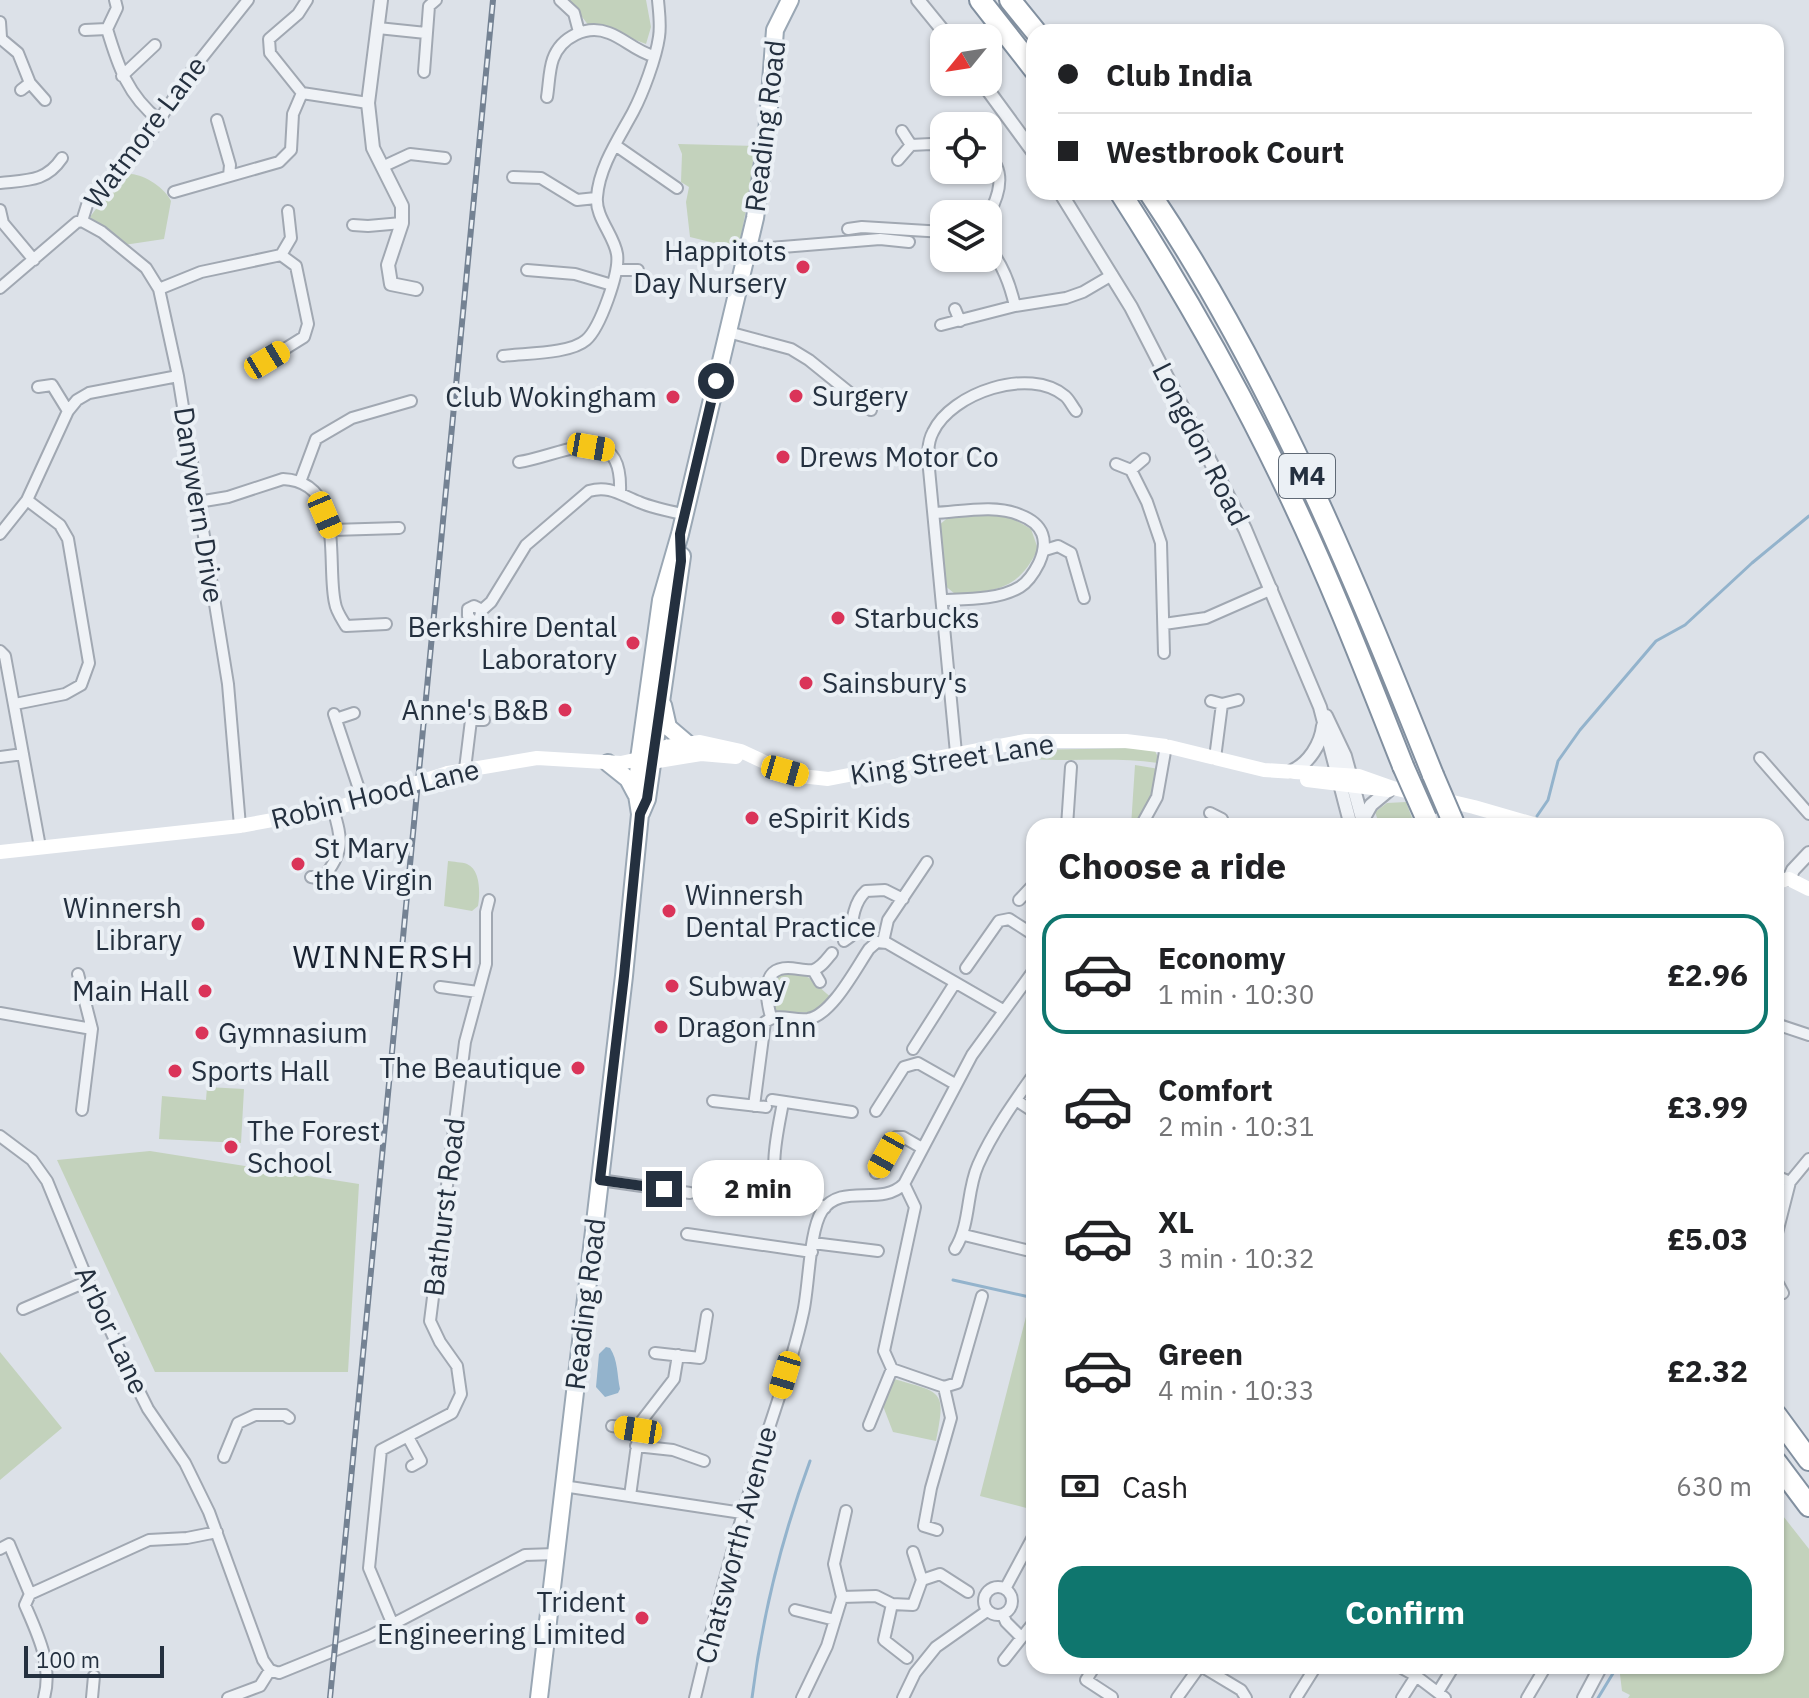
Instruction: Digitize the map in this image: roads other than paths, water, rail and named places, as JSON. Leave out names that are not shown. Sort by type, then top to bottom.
[{"type":"highway","points":[[980,0],[1026,59]]},
{"type":"highway","points":[[1010,0],[1030,24]]},
{"type":"highway","name":"M4","points":[[1125,200],[1203,328],[1290,495],[1425,818]]},
{"type":"highway","name":"M4","points":[[1154,200],[1206,284],[1284,427],[1372,622],[1451,818]]},
{"type":"highway","points":[[1784,1426],[1809,1460]]},
{"type":"highway","points":[[1784,1473],[1809,1506]]},
{"type":"main road","name":"Reading Road","points":[[640,814],[647,799],[661,600],[732,333],[765,148],[774,36],[789,0]]},
{"type":"main road","name":"Reading Road","points":[[539,1698],[625,968],[640,814],[637,795],[661,692],[681,561],[680,534]]},
{"type":"main road","points":[[661,692],[666,724],[688,744]]},
{"type":"main road","name":"King Street Lane","points":[[648,758],[688,744],[721,745],[801,776],[828,779],[1025,741],[1126,741],[1166,746],[1264,770],[1289,772],[1304,779],[1377,781],[1391,789],[1512,818]]},
{"type":"main road","name":"King Street Lane","points":[[648,758],[701,754],[764,761]]},
{"type":"main road","name":"Robin Hood Lane","points":[[0,852],[240,826],[333,809],[465,769],[537,758],[608,763],[648,758]]},
{"type":"main road","points":[[608,763],[628,779],[637,795]]},
{"type":"main road","points":[[1784,882],[1809,889]]},
{"type":"street","points":[[115,0],[117,8],[107,29],[122,76],[141,104],[159,120]]},
{"type":"street","name":"Watmore Lane","points":[[0,288],[82,221],[87,205],[97,191],[128,160],[214,40],[248,0]]},
{"type":"street","points":[[307,0],[298,14],[269,39],[270,53],[302,93],[368,103]]},
{"type":"street","points":[[381,0],[368,103],[371,140],[402,206],[402,223],[388,265],[391,284],[416,289]]},
{"type":"street","points":[[424,72],[429,6],[436,0]]},
{"type":"street","points":[[560,0],[574,13],[579,32]]},
{"type":"street","points":[[503,356],[544,350],[563,352],[587,340],[598,321],[617,270],[617,254],[596,198],[615,145],[635,108],[653,56],[659,36],[658,0]]},
{"type":"street","points":[[918,0],[938,24]]},
{"type":"street","points":[[0,22],[1,38],[18,53],[25,86],[45,100]]},
{"type":"street","points":[[378,28],[426,33]]},
{"type":"street","points":[[85,30],[107,29]]},
{"type":"street","points":[[547,97],[553,60],[563,43],[579,32],[595,29],[612,33],[637,51],[653,56]]},
{"type":"street","points":[[122,76],[155,45]]},
{"type":"street","points":[[174,192],[279,162],[291,150],[293,114],[302,93]]},
{"type":"street","points":[[992,96],[1026,142]]},
{"type":"street","points":[[217,120],[230,165],[229,176]]},
{"type":"street","points":[[902,131],[911,145]]},
{"type":"street","points":[[898,160],[911,145],[930,144]]},
{"type":"street","points":[[615,145],[677,188]]},
{"type":"street","points":[[382,167],[410,154],[445,158]]},
{"type":"street","points":[[0,183],[38,178],[53,172],[62,158]]},
{"type":"street","points":[[513,177],[541,178],[577,200],[596,198]]},
{"type":"street","name":"Longdon Road","points":[[1065,200],[1154,349],[1245,529],[1320,707],[1345,781]]},
{"type":"street","points":[[0,210],[2,224],[34,260]]},
{"type":"street","points":[[159,289],[201,272],[281,255],[291,238],[288,211]]},
{"type":"street","name":"Danywern Drive","points":[[82,221],[102,232],[146,268],[159,289],[178,376],[228,684],[240,826]]},
{"type":"street","points":[[353,225],[402,223]]},
{"type":"street","points":[[848,229],[930,231]]},
{"type":"street","points":[[749,246],[783,248],[880,239],[909,242]]},
{"type":"street","points":[[267,360],[304,337],[308,324],[296,266],[281,255]]},
{"type":"street","points":[[1002,269],[1015,306]]},
{"type":"street","points":[[527,270],[575,274],[612,285]]},
{"type":"street","points":[[617,270],[638,270]]},
{"type":"street","points":[[941,325],[1083,292],[1112,275]]},
{"type":"street","points":[[955,309],[960,321]]},
{"type":"street","points":[[732,333],[791,349],[871,410]]},
{"type":"street","points":[[0,534],[27,500],[68,411],[77,400],[89,393],[178,376]]},
{"type":"street","points":[[956,753],[928,452],[933,430],[963,401],[987,389],[1007,384],[1036,383],[1066,393],[1076,411]]},
{"type":"street","points":[[38,387],[52,385],[68,411]]},
{"type":"street","points":[[300,482],[316,439],[352,418],[411,401]]},
{"type":"street","points":[[519,462],[578,447],[608,450],[617,459],[621,470],[620,492]]},
{"type":"street","points":[[1131,470],[1144,459]]},
{"type":"street","points":[[1116,464],[1131,470],[1147,502],[1161,543],[1164,653]]},
{"type":"street","points":[[198,502],[228,497],[283,479],[308,487],[319,500],[332,530],[335,604],[346,626],[386,624]]},
{"type":"street","points":[[482,610],[491,602],[533,537],[589,491],[607,489],[620,492],[639,503],[683,514]]},
{"type":"street","points":[[15,704],[65,694],[81,685],[89,663],[68,539],[60,525],[27,500]]},
{"type":"street","points":[[934,513],[994,510],[1020,514],[1041,528],[1045,538],[1045,550],[1035,571],[1022,587],[979,598],[942,600]]},
{"type":"street","points":[[332,530],[399,528]]},
{"type":"street","points":[[1045,550],[1058,546],[1071,553],[1084,598]]},
{"type":"street","points":[[1164,624],[1206,618],[1272,589]]},
{"type":"street","points":[[0,651],[5,656],[15,704],[40,847]]},
{"type":"street","points":[[1215,758],[1216,703],[1238,700]]},
{"type":"street","name":"Longdon Road","points":[[1320,707],[1333,725],[1345,781]]},
{"type":"street","points":[[354,713],[335,717],[363,801]]},
{"type":"street","points":[[465,769],[471,720],[484,720]]},
{"type":"street","points":[[1289,772],[1301,767],[1314,750],[1324,723]]},
{"type":"street","points":[[1145,818],[1157,797],[1166,746]]},
{"type":"street","points":[[0,757],[23,754]]},
{"type":"street","points":[[1760,758],[1809,814]]},
{"type":"street","points":[[1068,818],[1071,767]]},
{"type":"street","points":[[1345,781],[1357,818]]},
{"type":"street","points":[[1363,818],[1371,805],[1391,789]]},
{"type":"street","points":[[319,882],[335,864],[341,846],[333,809]]},
{"type":"street","points":[[1784,879],[1809,853]]},
{"type":"street","points":[[883,942],[884,927],[927,862]]},
{"type":"street","points":[[861,943],[848,938],[860,897],[866,891],[885,890],[903,899]]},
{"type":"street","points":[[1019,900],[1026,893]]},
{"type":"street","name":"Bathurst Road","points":[[393,1625],[369,1568],[381,1450],[452,1413],[461,1394],[457,1366],[430,1321],[465,1042],[486,964],[486,912],[489,900]]},
{"type":"street","points":[[966,968],[999,921],[1009,919],[1026,930]]},
{"type":"street","points":[[1003,1010],[883,942],[877,942],[828,1009],[808,1019],[771,1017],[765,1022],[762,1035],[776,1182],[786,1192],[813,1200],[825,1208],[839,1198],[880,1196],[898,1190],[904,1184],[955,1084],[1026,980]]},
{"type":"street","points":[[771,1017],[766,1000],[768,979],[773,972],[783,967],[813,970],[824,964],[832,953]]},
{"type":"street","points":[[813,970],[820,982]]},
{"type":"street","points":[[78,974],[92,1029],[82,1110]]},
{"type":"street","points":[[913,1049],[955,983]]},
{"type":"street","points":[[440,987],[478,992]]},
{"type":"street","points":[[0,1013],[92,1029]]},
{"type":"street","points":[[1784,1027],[1809,1035]]},
{"type":"street","points":[[876,1111],[904,1067],[918,1063],[955,1084]]},
{"type":"street","points":[[955,1249],[964,1235],[976,1168],[1026,1086]]},
{"type":"street","points":[[1016,1100],[1026,1107]]},
{"type":"street","points":[[713,1101],[852,1112]]},
{"type":"street","name":"Arbor Lane","points":[[0,1136],[28,1157],[44,1175],[88,1281],[148,1409],[185,1463],[209,1512],[263,1660],[270,1670]]},
{"type":"street","points":[[876,1173],[896,1137],[903,1137],[922,1148]]},
{"type":"street","points":[[1784,1206],[1790,1182],[1809,1159]]},
{"type":"street","points":[[1784,1179],[1790,1182]]},
{"type":"street","points":[[600,1180],[690,1193]]},
{"type":"street","points":[[720,1183],[759,1185],[776,1182]]},
{"type":"street","points":[[869,1425],[892,1369],[884,1351],[915,1207],[904,1184]]},
{"type":"street","name":"Chatsworth Avenue","points":[[695,1698],[742,1513],[803,1314],[818,1219],[825,1208]]},
{"type":"street","points":[[687,1234],[813,1248],[878,1251]]},
{"type":"street","points":[[964,1235],[1026,1250]]},
{"type":"street","points":[[23,1309],[88,1281]]},
{"type":"street","points":[[892,1369],[944,1387],[957,1383],[982,1296]]},
{"type":"street","points":[[655,1353],[700,1358],[707,1315]]},
{"type":"street","points":[[630,1496],[638,1430],[648,1409],[674,1379],[678,1355]]},
{"type":"street","points":[[915,1535],[924,1526],[931,1488],[951,1418],[944,1387]]},
{"type":"street","points":[[224,1457],[238,1423],[255,1415],[285,1415],[289,1418]]},
{"type":"street","points":[[612,1426],[638,1430]]},
{"type":"street","points":[[408,1437],[421,1461]]},
{"type":"street","points":[[636,1446],[673,1450],[704,1461]]},
{"type":"street","points":[[563,1486],[742,1513]]},
{"type":"street","points":[[802,1698],[827,1646],[842,1597],[834,1564],[846,1511]]},
{"type":"street","points":[[924,1526],[937,1530]]},
{"type":"street","points":[[44,1698],[48,1682],[45,1653],[25,1605],[30,1594],[149,1540],[187,1538],[217,1532]]},
{"type":"street","points":[[0,1549],[9,1544],[30,1594]]},
{"type":"street","points":[[1005,1589],[1026,1550]]},
{"type":"street","points":[[842,1597],[876,1596],[892,1604],[913,1605],[922,1580],[913,1552]]},
{"type":"street","points":[[259,1698],[260,1686],[270,1670],[279,1673],[393,1625],[525,1555],[556,1554]]},
{"type":"street","points":[[922,1580],[940,1574],[968,1592]]},
{"type":"street","points":[[996,1587],[1005,1589],[1011,1595],[1012,1605],[1003,1615],[987,1611],[984,1599],[988,1591],[996,1587]]},
{"type":"street","points":[[892,1604],[878,1640],[907,1658]]},
{"type":"street","points":[[795,1610],[835,1620]]},
{"type":"street","points":[[903,1698],[915,1673],[936,1647],[987,1611]]},
{"type":"street","points":[[1003,1615],[1020,1636]]},
{"type":"street","points":[[1004,1660],[1026,1630]]},
{"type":"street","points":[[1090,1674],[1086,1680],[1112,1697]]},
{"type":"street","points":[[1177,1698],[1194,1674]]},
{"type":"street","points":[[1214,1674],[1241,1690],[1246,1698]]},
{"type":"street","points":[[1296,1698],[1311,1674]]},
{"type":"street","points":[[1412,1674],[1441,1695],[1450,1674]]},
{"type":"street","points":[[1527,1698],[1541,1674]]},
{"type":"street","points":[[1584,1698],[1597,1674]]},
{"type":"street","points":[[92,1698],[94,1676]]},
{"type":"street","points":[[1402,1698],[1416,1676]]},
{"type":"street","points":[[228,1698],[260,1686]]},
{"type":"water","points":[[606,1347],[610,1348],[615,1358],[620,1389],[618,1393],[605,1397],[596,1387],[599,1354]]},
{"type":"waterway","points":[[1537,816],[1548,800],[1558,761],[1580,730],[1656,641],[1685,625],[1809,516]]},
{"type":"waterway","points":[[953,1280],[1026,1296]]},
{"type":"waterway","points":[[752,1698],[774,1578],[810,1461]]},
{"type":"waterway","points":[[1598,1698],[1613,1674]]},
{"type":"railway","points":[[330,1698],[493,0]]},
{"type":"place","name":"Happitots Day Nursery","points":[[803,267]]},
{"type":"place","name":"Surgery","points":[[796,396]]},
{"type":"place","name":"Club Wokingham","points":[[673,397]]},
{"type":"place","name":"Drews Motor Co","points":[[783,457]]},
{"type":"place","name":"Starbucks","points":[[838,618]]},
{"type":"place","name":"Berkshire Dental Laboratory","points":[[633,643]]},
{"type":"place","name":"Sainsbury's","points":[[806,683]]},
{"type":"place","name":"Anne's B&B","points":[[565,710]]},
{"type":"place","name":"eSpirit Kids","points":[[752,818]]},
{"type":"place","name":"St Mary the Virgin","points":[[298,864]]},
{"type":"place","name":"Winnersh Dental Practice","points":[[669,911]]},
{"type":"place","name":"Winnersh Library","points":[[198,924]]},
{"type":"place","name":"Subway","points":[[672,986]]},
{"type":"place","name":"Main Hall","points":[[205,991]]},
{"type":"place","name":"Dragon Inn","points":[[661,1027]]},
{"type":"place","name":"Gymnasium","points":[[202,1033]]},
{"type":"place","name":"The Beautique","points":[[578,1068]]},
{"type":"place","name":"Sports Hall","points":[[175,1071]]},
{"type":"place","name":"The Forest School","points":[[231,1147]]},
{"type":"place","name":"Trident Engineering Limited","points":[[642,1618]]},
{"type":"district","name":"WINNERSH","points":[[384,957]]}]
